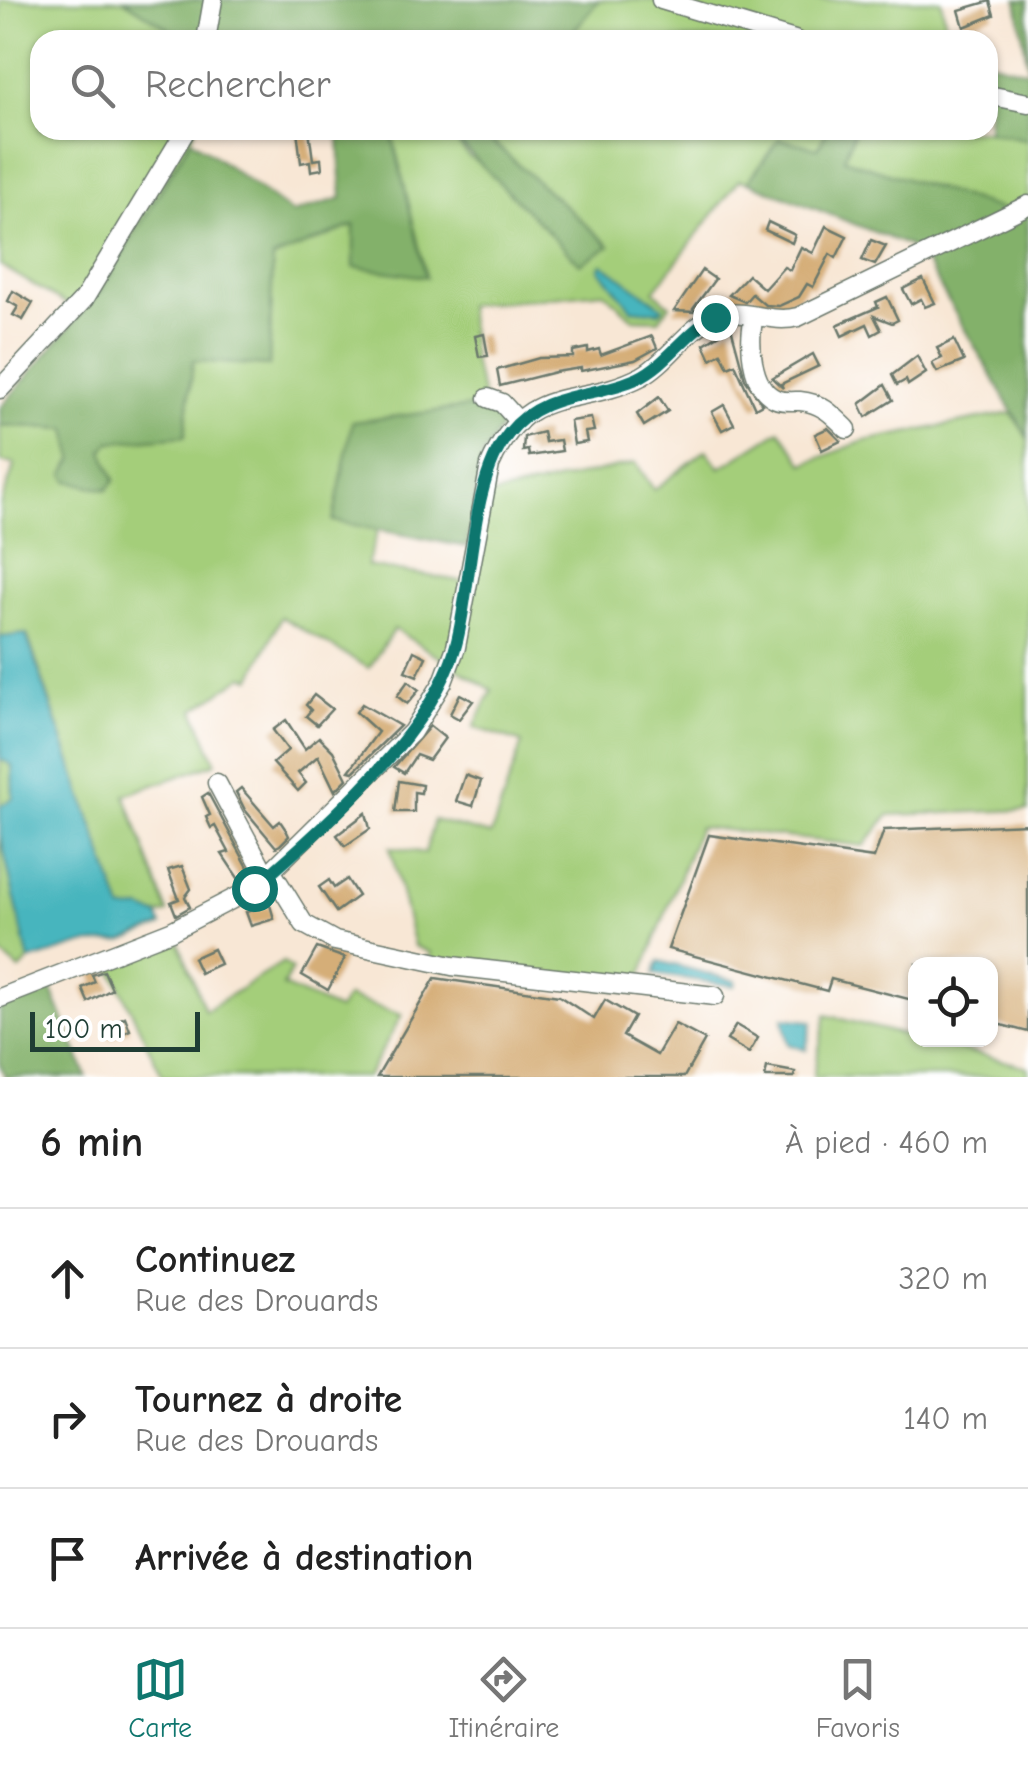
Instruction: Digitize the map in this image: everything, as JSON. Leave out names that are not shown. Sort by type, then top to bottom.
[{"type":"street","points":[[208,30],[213,0]]},
{"type":"street","points":[[661,0],[761,30]]},
{"type":"street","points":[[998,97],[1028,103]]},
{"type":"street","points":[[0,389],[84,299],[180,140]]},
{"type":"street","points":[[0,998],[172,932],[233,902],[269,875],[412,732],[443,682],[456,647],[490,465],[519,422],[548,402],[641,376],[715,317],[779,321],[798,317],[1028,205]]},
{"type":"street","points":[[754,317],[749,334],[752,358],[765,389],[775,399],[826,408],[847,430]]},
{"type":"street","points":[[488,398],[502,403],[519,422]]},
{"type":"street","points":[[217,783],[269,875],[304,924],[335,941],[452,966],[715,996]]},
{"type":"green space","points":[[0,0],[124,0],[170,30],[30,30],[30,140],[189,140],[102,289],[81,313],[0,265]]},
{"type":"green space","points":[[124,0],[599,0],[574,30],[170,30]]},
{"type":"green space","points":[[599,0],[941,0],[947,30],[574,30]]},
{"type":"green space","points":[[1017,0],[1028,0],[1028,68]]},
{"type":"green space","points":[[998,64],[1028,71],[1028,140],[998,133]]},
{"type":"green space","points":[[998,133],[1028,140],[1028,210],[1019,215],[843,159],[851,140],[998,140]]},
{"type":"green space","points":[[190,140],[292,213],[342,198],[339,140],[393,140],[426,277],[354,267],[354,225],[273,258],[269,366],[193,361],[185,436],[110,442],[103,451],[115,480],[107,490],[68,481],[64,474],[74,459],[67,429],[0,425],[0,408],[102,289]]},
{"type":"green space","points":[[393,140],[455,140],[469,157],[609,245],[491,140],[778,140],[748,182],[739,180],[654,291],[670,305],[659,320],[634,319],[604,292],[467,305],[473,362],[486,405],[333,520],[378,530],[367,566],[473,583],[488,496],[636,463],[654,490],[706,450],[720,468],[780,430],[804,464],[864,441],[1011,413],[1028,438],[1028,810],[889,815],[864,846],[699,827],[635,992],[424,967],[431,953],[414,946],[390,847],[425,853],[434,820],[491,835],[522,743],[474,727],[492,690],[394,629],[369,668],[281,617],[252,678],[244,676],[194,710],[216,763],[125,795],[168,913],[122,911],[27,634],[0,637],[0,507],[15,464],[0,462],[0,425],[67,429],[74,459],[64,474],[115,480],[103,451],[110,441],[185,435],[193,360],[269,366],[273,258],[355,225],[426,277]]},
{"type":"green space","points":[[457,140],[490,140],[610,246],[580,264]]},
{"type":"green space","points":[[778,140],[818,148],[822,140],[851,140],[844,159],[1019,215],[1028,210],[1028,438],[925,261],[907,245],[748,182]]},
{"type":"green space","points":[[783,140],[822,140],[818,149]]},
{"type":"green space","points":[[486,405],[507,418],[483,456],[467,547],[333,521],[352,422]]},
{"type":"green space","points":[[0,759],[12,765],[13,798],[0,806]]},
{"type":"green space","points":[[0,834],[29,961],[20,970],[0,953]]},
{"type":"green space","points":[[177,937],[205,1011],[283,962],[292,969],[283,986],[338,1010],[347,997],[402,1015],[367,1077],[163,1077],[109,964]]},
{"type":"green space","points":[[51,988],[87,1077],[5,1077],[0,1064],[0,1006]]},
{"type":"green space","points":[[826,1015],[908,1036],[908,1047],[950,1047],[1028,1067],[1028,1077],[813,1077]]},
{"type":"water","points":[[602,264],[663,307],[660,312],[632,309],[599,269]]},
{"type":"water","points":[[26,634],[122,910],[141,909],[159,916],[162,926],[122,942],[84,944],[29,961],[0,834],[0,806],[13,798],[12,765],[0,759],[0,637]]},
{"type":"water","points":[[659,961],[736,981],[735,986],[654,974]]},
{"type":"water","points":[[783,1018],[812,1021],[806,1050],[788,1044]]},
{"type":"building","points":[[990,1],[994,15],[964,27],[959,10]]},
{"type":"building","points":[[298,140],[310,140],[313,160],[321,159],[322,169],[311,171],[310,161],[301,163]]},
{"type":"building","points":[[768,222],[795,235],[792,243],[765,230]]},
{"type":"building","points":[[826,226],[847,236],[836,258],[830,254],[813,287],[807,284],[799,297],[779,306],[765,305],[752,294],[745,302],[729,295],[748,275],[764,289],[784,267],[790,270],[801,247],[813,253]]},
{"type":"building","points":[[871,240],[886,246],[875,265],[862,260]]},
{"type":"building","points":[[702,270],[715,279],[693,309],[697,312],[674,311]]},
{"type":"building","points":[[923,279],[935,303],[925,307],[921,299],[911,304],[903,289]]},
{"type":"building","points":[[13,291],[33,303],[23,320],[13,315],[18,307],[8,301]]},
{"type":"building","points":[[887,297],[898,320],[892,323],[874,316],[881,330],[872,335],[867,324],[842,336],[837,325],[878,307],[876,302]]},
{"type":"building","points":[[731,327],[745,379],[762,404],[755,408],[735,364],[728,367],[721,353],[711,359],[704,344]]},
{"type":"building","points":[[484,334],[488,356],[479,357],[475,336]]},
{"type":"building","points":[[652,336],[657,348],[635,360],[555,372],[500,386],[497,370],[539,358],[573,357],[573,351],[588,348],[588,352],[599,349],[601,355]]},
{"type":"building","points":[[954,340],[964,361],[937,372],[932,363],[942,358],[937,348]]},
{"type":"building","points":[[813,354],[819,366],[781,384],[783,388],[772,378]]},
{"type":"building","points":[[917,356],[926,373],[908,385],[906,380],[897,385],[892,375]]},
{"type":"building","points":[[885,385],[893,400],[866,417],[860,404]]},
{"type":"building","points":[[659,397],[668,411],[644,426],[637,414]]},
{"type":"building","points":[[724,405],[734,424],[722,430],[712,412]]},
{"type":"building","points":[[591,418],[594,431],[585,432],[587,442],[574,444],[570,421]]},
{"type":"building","points":[[828,428],[841,441],[822,450],[815,434]]},
{"type":"building","points":[[543,432],[545,442],[560,440],[562,451],[529,456],[528,450],[523,451],[524,437]]},
{"type":"building","points":[[414,651],[426,657],[417,676],[405,671]]},
{"type":"building","points":[[408,681],[419,690],[407,704],[397,696]]},
{"type":"building","points":[[460,694],[473,701],[459,719],[450,714]]},
{"type":"building","points":[[314,695],[332,709],[317,725],[306,716],[311,710],[306,705]]},
{"type":"building","points":[[362,704],[400,726],[353,772],[349,771],[378,732],[356,712]]},
{"type":"building","points":[[286,720],[305,749],[319,737],[333,751],[347,779],[335,791],[318,756],[298,773],[306,783],[298,791],[273,763],[288,750],[273,730]]},
{"type":"building","points":[[430,726],[445,738],[429,760],[416,755],[404,773],[394,767]]},
{"type":"building","points":[[465,775],[481,781],[473,806],[456,801]]},
{"type":"building","points":[[399,781],[422,785],[421,793],[414,792],[414,812],[395,812]]},
{"type":"building","points":[[241,788],[274,826],[280,821],[289,836],[280,845],[276,847],[245,810],[236,792]]},
{"type":"building","points":[[208,793],[251,873],[240,881],[222,854],[229,852],[206,817],[210,815],[202,797]]},
{"type":"building","points":[[366,813],[370,829],[345,846],[337,835]]},
{"type":"building","points":[[1028,824],[1028,1032],[998,1024],[998,957],[908,957],[908,999],[831,979],[827,991],[668,949],[709,835],[874,858],[884,830]]},
{"type":"building","points":[[182,866],[191,889],[185,897],[190,907],[176,915],[171,902],[179,899],[168,870]]},
{"type":"building","points":[[347,879],[358,896],[336,912],[319,887],[329,880],[334,888]]},
{"type":"building","points":[[270,905],[274,919],[251,926],[246,912]]},
{"type":"building","points":[[317,948],[345,958],[328,990],[302,975]]},
{"type":"building","points":[[213,949],[220,964],[200,973],[193,958]]},
{"type":"building","points":[[104,971],[112,989],[88,1002],[82,988],[95,982],[92,975]]},
{"type":"building","points":[[435,978],[559,996],[594,1019],[605,1000],[634,1017],[623,1036],[657,1055],[675,1024],[705,1040],[684,1077],[377,1077]]},
{"type":"building","points":[[125,1017],[130,1030],[110,1039],[105,1026]]},
{"type":"building","points":[[736,1025],[758,1038],[749,1053],[727,1040]]},
{"type":"building","points":[[767,1067],[795,1072],[794,1077],[765,1077]]},
{"type":"route","points":[[254,888],[412,732],[443,682],[456,647],[490,465],[511,429],[548,402],[617,386],[641,376],[715,317]]}]
